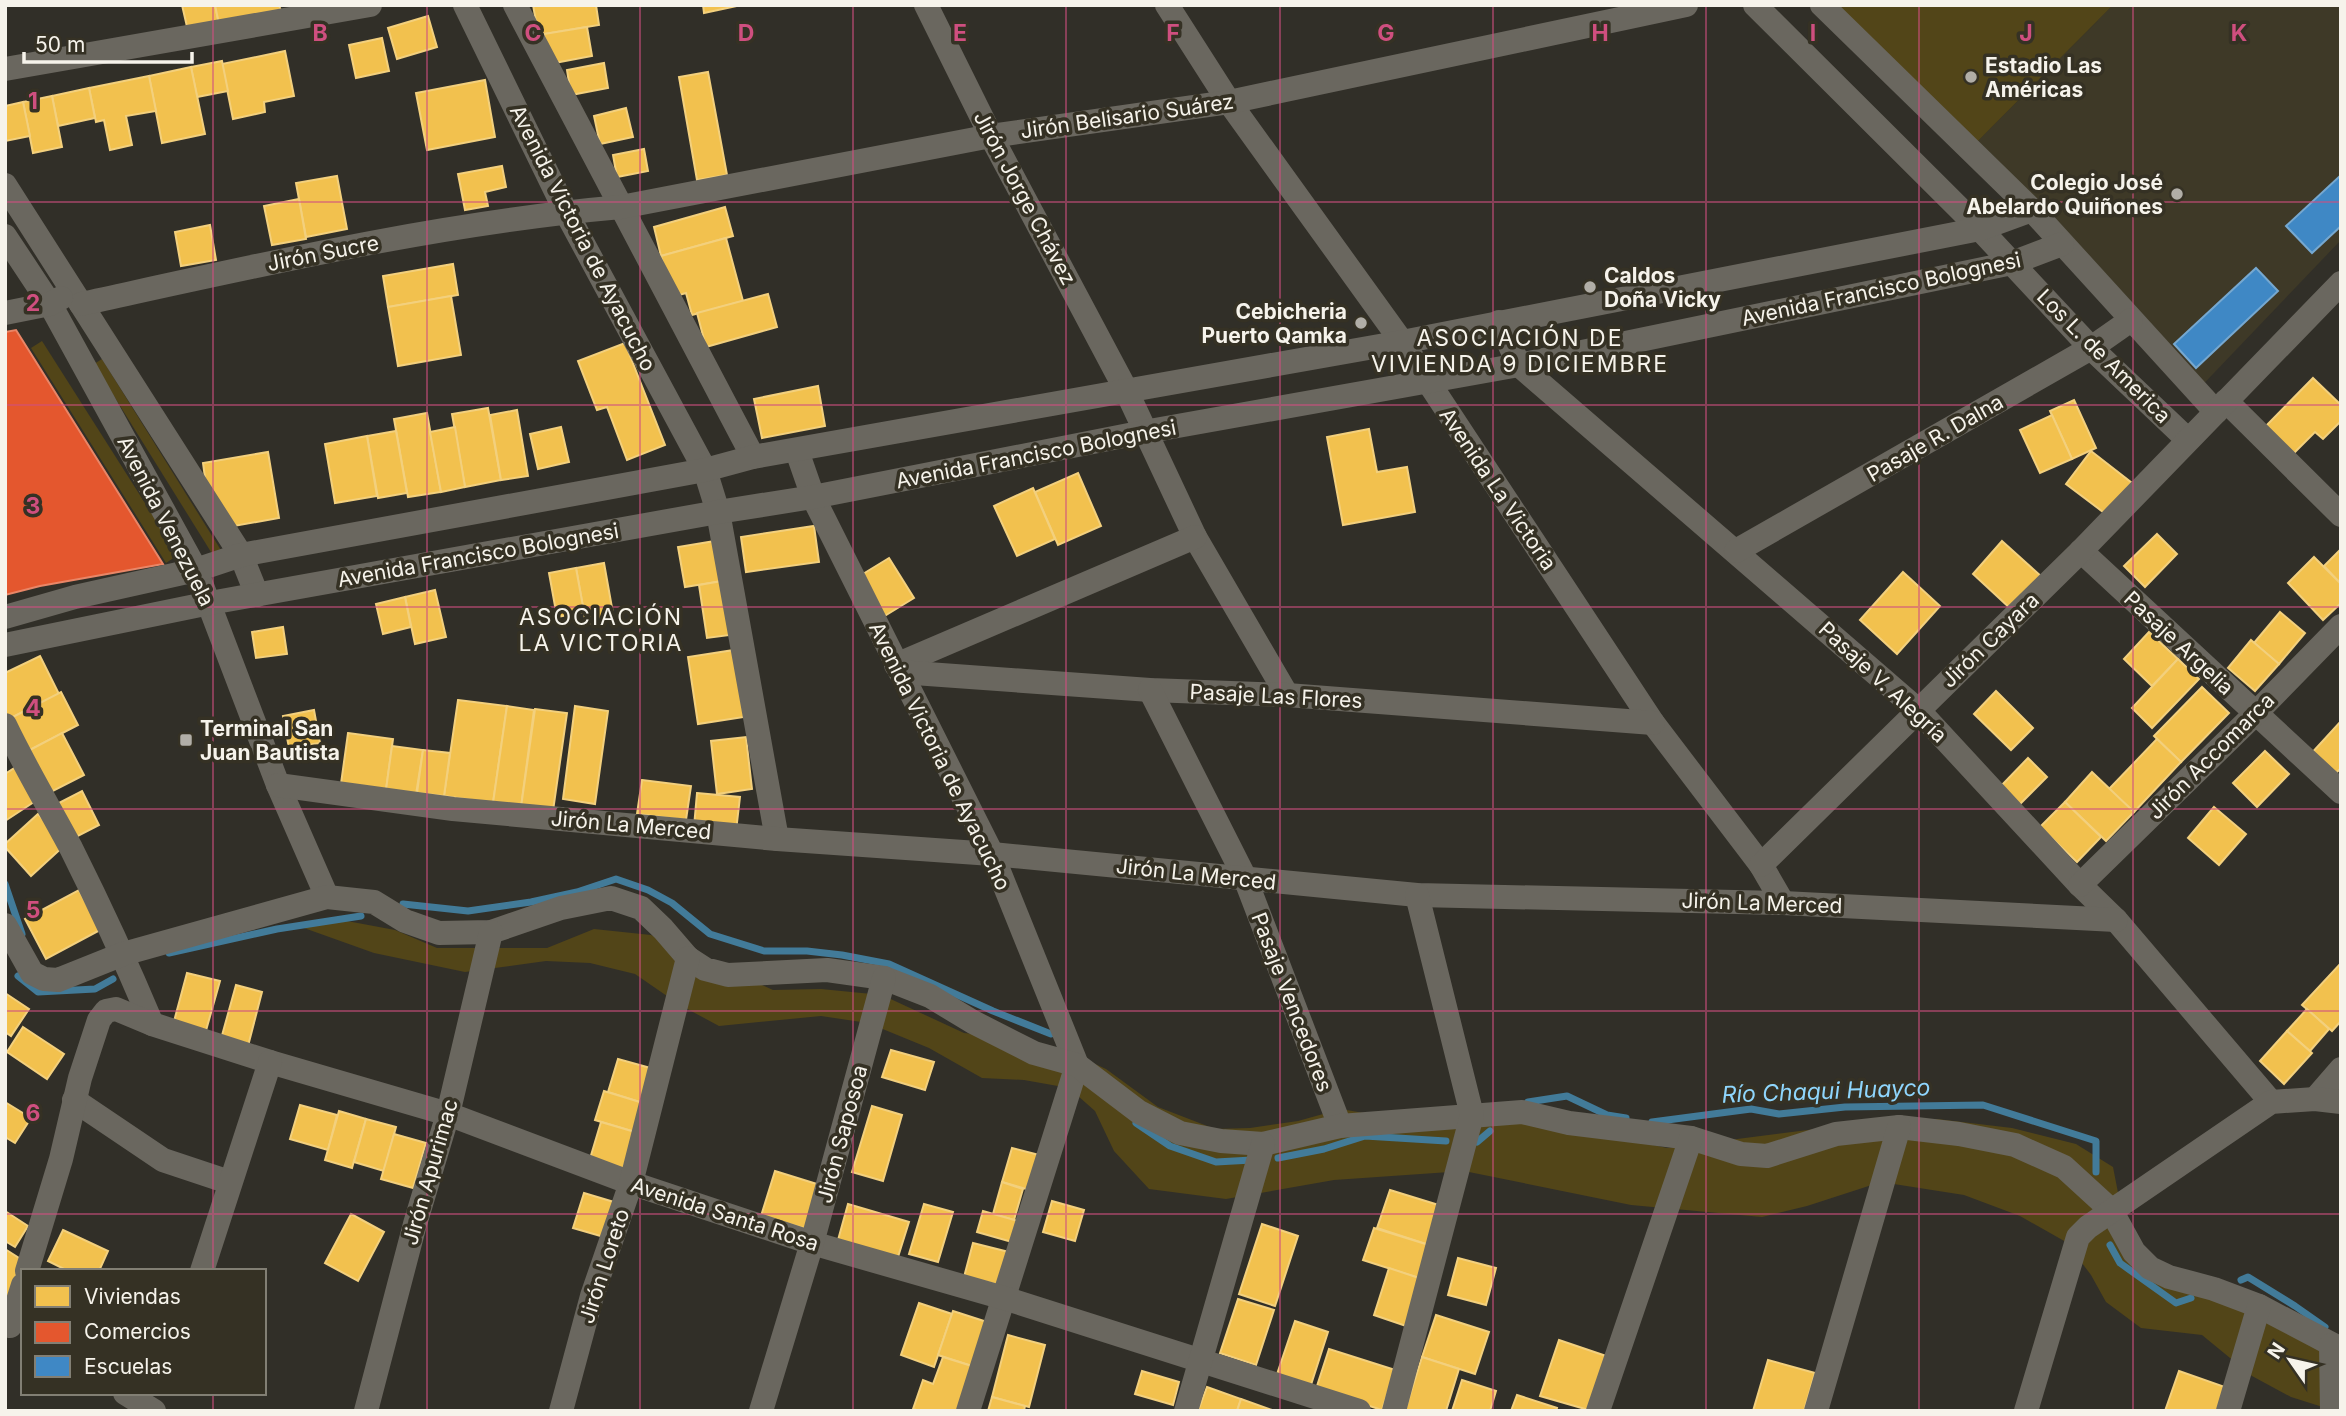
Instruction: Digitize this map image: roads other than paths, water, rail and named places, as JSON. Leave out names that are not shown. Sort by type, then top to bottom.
[{"type":"street","points":[[5,69],[370,5]]},
{"type":"street","name":"Avenida Victoria de Ayacucho","points":[[465,5],[566,212],[705,470],[718,512],[777,839]]},
{"type":"street","points":[[515,5],[753,457]]},
{"type":"street","name":"Jirón Jorge Chávez","points":[[926,5],[991,136],[1126,390],[1195,537],[1287,695]]},
{"type":"street","name":"Avenida La Victoria","points":[[1167,5],[1229,102],[1402,342],[1653,723],[1760,865],[1783,903]]},
{"type":"street","name":"Jirón Belisario Suárez","points":[[566,212],[621,207],[991,136],[1229,102],[1686,5]]},
{"type":"street","name":"Los L. de America","points":[[1755,5],[1980,229],[2091,348],[2187,439]]},
{"type":"street","name":"Los L. de America","points":[[1822,5],[2032,210],[2131,320],[2341,515]]},
{"type":"street","name":"Avenida Venezuela","points":[[5,185],[241,555],[257,595]]},
{"type":"street","name":"Avenida Francisco Bolognesi","points":[[5,617],[75,597],[195,570],[241,555],[705,470],[753,457],[1402,342],[1980,229],[2032,210]]},
{"type":"street","name":"Jirón Sucre","points":[[5,313],[329,249],[566,212]]},
{"type":"street","name":"Avenida Venezuela","points":[[5,236],[50,304],[195,570],[210,603],[278,785],[327,898]]},
{"type":"street","name":"Avenida Francisco Bolognesi","points":[[5,645],[210,603],[813,497],[1144,432],[1519,365],[2012,263],[2062,244]]},
{"type":"street","points":[[1754,274],[1770,312]]},
{"type":"street","name":"Jirón Cayara","points":[[1760,865],[2081,551],[2341,283]]},
{"type":"street","name":"Pasaje R. Dalna","points":[[1737,551],[2091,348],[2131,320]]},
{"type":"street","name":"Pasaje V. Alegría","points":[[1499,322],[1519,365],[1918,709],[2080,885],[2116,920],[2271,1102]]},
{"type":"street","name":"Avenida Victoria de Ayacucho","points":[[797,451],[813,497],[992,854],[1077,1065]]},
{"type":"street","points":[[898,669],[1195,537]]},
{"type":"street","name":"Pasaje Argelia","points":[[2081,551],[2341,792]]},
{"type":"street","name":"Jirón Accomarca","points":[[2080,885],[2341,626]]},
{"type":"street","name":"Pasaje Las Flores","points":[[898,669],[1150,690],[1287,695],[1653,723]]},
{"type":"street","name":"Pasaje Vencedores","points":[[1150,690],[1245,878],[1340,1126]]},
{"type":"street","points":[[5,725],[70,846],[123,954],[152,1024]]},
{"type":"street","name":"Jirón La Merced","points":[[278,785],[453,809],[777,839],[992,854],[1417,895],[1783,903],[2116,920]]},
{"type":"street","points":[[1394,1411],[1472,1115],[1417,895]]},
{"type":"street","points":[[5,925],[32,973],[44,979],[58,980],[123,954],[327,898],[374,902],[405,920],[439,933],[491,932],[561,908],[611,898],[641,908],[688,958],[705,969],[728,975],[827,970],[884,978],[930,996],[973,1022],[1034,1053],[1077,1065],[1139,1112],[1180,1133],[1221,1141],[1263,1144],[1340,1126],[1522,1112],[1569,1123],[1691,1138],[1741,1154],[1768,1156],[1836,1134],[1899,1126],[2015,1145],[2064,1167],[2112,1210],[2134,1252],[2150,1268],[2169,1277],[2214,1289],[2259,1306],[2336,1347],[2332,1411]]},
{"type":"street","name":"Jirón Apurimac","points":[[366,1411],[415,1224],[448,1114],[491,932]]},
{"type":"street","name":"Jirón Loreto","points":[[561,1411],[592,1296],[631,1183],[688,958]]},
{"type":"street","name":"Jirón Saposoa","points":[[761,1411],[812,1243],[884,978]]},
{"type":"street","name":"Avenida Santa Rosa","points":[[74,1100],[99,1020],[106,1011],[116,1009],[152,1024],[270,1062],[448,1114],[631,1183],[812,1243],[1004,1298],[1359,1411]]},
{"type":"street","points":[[203,1269],[270,1062]]},
{"type":"street","points":[[968,1411],[1077,1065]]},
{"type":"street","points":[[2315,1100],[2341,1069]]},
{"type":"street","points":[[28,1269],[61,1159],[74,1100],[163,1160],[229,1182]]},
{"type":"street","points":[[2026,1411],[2078,1237],[2112,1210],[2271,1102],[2341,1102]]},
{"type":"street","points":[[1816,1411],[1899,1126]]},
{"type":"street","points":[[1598,1411],[1691,1138]]},
{"type":"street","points":[[1186,1411],[1263,1144]]},
{"type":"street","points":[[13,1328],[21,1294]]},
{"type":"street","points":[[2228,1411],[2259,1306]]},
{"type":"street","points":[[129,1395],[157,1411],[164,1395]]},
{"type":"waterway","name":"Río Chaqui Huayco","points":[[403,904],[468,911],[531,902],[577,892],[616,879],[648,890],[672,903],[710,934],[764,951],[807,951],[889,964],[1051,1034]]},
{"type":"waterway","name":"Río Chaqui Huayco","points":[[5,884],[22,934]]},
{"type":"waterway","name":"Río Chaqui Huayco","points":[[169,953],[277,929],[361,916]]},
{"type":"waterway","name":"Río Chaqui Huayco","points":[[18,976],[38,992],[95,989],[113,979]]},
{"type":"waterway","name":"Río Chaqui Huayco","points":[[1528,1102],[1567,1096],[1607,1115],[1626,1118]]},
{"type":"waterway","name":"Río Chaqui Huayco","points":[[1652,1122],[1751,1109],[1779,1114],[1845,1107],[1983,1105],[2096,1141],[2096,1172]]},
{"type":"waterway","name":"Río Chaqui Huayco","points":[[1136,1123],[1170,1146],[1216,1162],[1252,1160]]},
{"type":"waterway","name":"Río Chaqui Huayco","points":[[1477,1142],[1490,1131]]},
{"type":"waterway","name":"Río Chaqui Huayco","points":[[1278,1158],[1324,1149],[1365,1136],[1446,1141]]},
{"type":"waterway","name":"Río Chaqui Huayco","points":[[2110,1245],[2120,1263],[2176,1303],[2191,1298]]},
{"type":"waterway","name":"Río Chaqui Huayco","points":[[2241,1280],[2248,1277],[2325,1327]]},
{"type":"place","name":"Estadio Las Américas","points":[[1971,77]]},
{"type":"place","name":"Colegio José Abelardo Quiñones","points":[[2177,194]]},
{"type":"place","name":"Caldos Doña Vicky","points":[[1590,287]]},
{"type":"place","name":"Cebicheria Puerto Qamka","points":[[1361,323]]},
{"type":"place","name":"Terminal San Juan Bautista","points":[[186,740]]},
{"type":"district","name":"ASOCIACIÓN DE VIVIENDA 9 DICIEMBRE","points":[[1520,351]]},
{"type":"district","name":"ASOCIACIÓN LA VICTORIA","points":[[601,630]]}]
